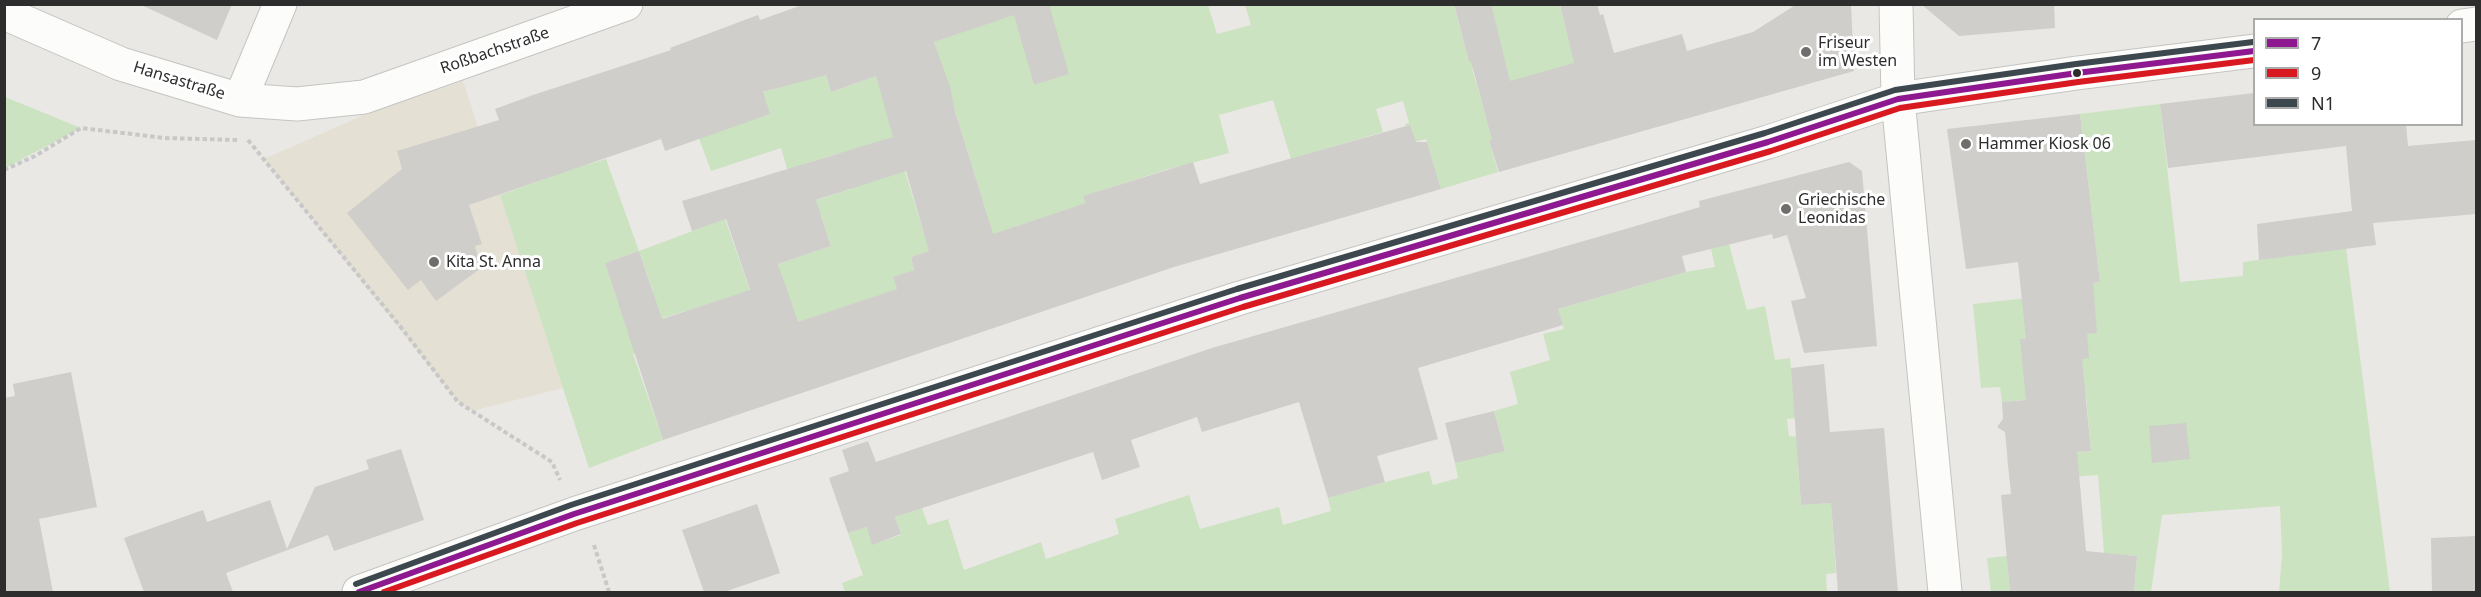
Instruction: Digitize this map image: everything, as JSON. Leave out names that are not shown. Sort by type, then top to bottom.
[{"type":"street","points":[[240,100],[280,4]]},
{"type":"street","name":"Roßbachstraße","points":[[364,97],[626,4]]},
{"type":"street","points":[[1896,4],[1898,99],[1945,592]]},
{"type":"street","name":"Hansastraße","points":[[4,13],[121,64],[240,100],[297,104],[364,97]]},
{"type":"street","points":[[359,592],[579,512],[1240,298],[1757,146],[1898,99],[2077,73],[2253,51]]},
{"type":"path","points":[[4,170],[35,156],[81,128],[165,138],[248,140],[259,138]]},
{"type":"path","points":[[248,140],[400,326],[458,402],[552,462],[579,512],[609,592]]},
{"type":"shaded area","name":"Kita St. Anna","points":[[463,81],[563,388],[472,411],[458,402],[264,159],[366,114]]},
{"type":"green space","points":[[1042,5],[1208,5],[1217,34],[1251,25],[1245,5],[1454,5],[1469,62],[1491,5],[1560,5],[1575,64],[1498,85],[1485,66],[1472,69],[1493,139],[1489,141],[1498,172],[1441,189],[1426,139],[1410,143],[1405,124],[1409,123],[1403,101],[1376,109],[1383,132],[1291,159],[1273,100],[1219,115],[1229,153],[1165,170],[1084,196],[1090,215],[1065,212],[1016,226],[1022,247],[929,251],[911,257],[914,270],[893,277],[897,289],[814,317],[798,332],[778,264],[831,246],[821,215],[790,179],[781,148],[711,171],[691,116],[780,87],[822,62],[831,92],[876,76],[924,234],[987,215],[934,42]],"holes":[[[1059,41],[1068,74],[1034,85],[1025,52]],[[839,153],[851,189],[817,200],[805,164]]]},
{"type":"green space","points":[[5,97],[81,128],[5,168]]},
{"type":"green space","points":[[2160,104],[2180,282],[2243,276],[2243,262],[2346,248],[2390,592],[2279,592],[2282,555],[2280,506],[2162,515],[2151,592],[2134,592],[2137,556],[2104,553],[2098,475],[2010,481],[2007,459],[2091,451],[2086,394],[2002,402],[2000,387],[1981,388],[1973,304],[2064,294],[2064,287],[2100,282],[2080,114]]},
{"type":"green space","points":[[583,158],[586,165],[606,159],[639,251],[725,219],[750,291],[663,318],[669,341],[633,354],[663,440],[589,468],[500,195],[550,177]],"holes":[[[639,251],[653,291],[618,303],[605,263]]]},
{"type":"green space","points":[[1729,244],[1747,310],[1765,306],[1775,360],[1790,358],[1796,418],[1787,419],[1789,436],[1800,437],[1798,466],[1801,505],[1831,503],[1836,573],[1826,574],[1827,592],[845,592],[842,583],[863,575],[848,533],[873,525],[873,544],[901,535],[895,517],[922,508],[928,525],[948,519],[964,570],[1041,542],[1046,559],[1119,534],[1115,519],[1189,495],[1200,529],[1279,507],[1283,525],[1331,511],[1328,498],[1366,487],[1429,471],[1433,485],[1458,478],[1455,463],[1505,450],[1494,411],[1518,404],[1510,372],[1550,360],[1543,334],[1564,329],[1558,309],[1686,272],[1715,267],[1711,249]]},
{"type":"green space","points":[[2007,556],[2010,592],[1991,592],[1987,558]]},
{"type":"building","points":[[139,4],[232,4],[217,40]]},
{"type":"building","points":[[805,4],[1049,4],[1069,74],[1034,85],[1014,15],[934,42],[950,87],[955,111],[993,234],[1086,203],[1083,196],[1193,162],[1200,184],[1410,125],[1416,142],[1427,142],[1441,189],[1174,267],[663,440],[605,263],[639,251],[662,319],[750,290],[726,219],[692,231],[682,201],[893,137],[876,76],[831,92],[826,75],[763,92],[770,114],[665,151],[661,139],[469,205],[482,244],[475,246],[481,268],[436,301],[421,280],[408,290],[347,213],[402,169],[397,151],[499,120],[495,109],[533,95],[671,50],[670,48],[758,15],[760,20]],"holes":[[[906,171],[929,251],[911,257],[914,270],[893,277],[897,289],[798,322],[778,264],[831,246],[816,200]]]},
{"type":"building","points":[[1454,4],[1491,4],[1510,81],[1574,63],[1560,4],[1597,4],[1600,15],[1603,14],[1614,53],[1682,34],[1687,51],[1753,32],[1797,4],[1851,4],[1854,71],[1499,172]]},
{"type":"building","points":[[1921,4],[2054,4],[2055,28],[1959,36]]},
{"type":"building","points":[[2253,93],[2253,126],[2406,126],[2408,146],[2476,140],[2476,214],[2373,223],[2376,245],[2259,260],[2257,224],[2352,211],[2346,146],[2168,168],[2160,104]]},
{"type":"building","points":[[2080,114],[2100,282],[2093,283],[2097,333],[2087,334],[2089,358],[2082,359],[2091,451],[2077,452],[2086,551],[2137,556],[2134,592],[2010,592],[2001,495],[2011,494],[2005,432],[1997,427],[2003,419],[2002,402],[2026,400],[2020,339],[2026,339],[2018,262],[1966,269],[1947,129]]},
{"type":"building","points":[[1849,162],[1862,171],[1877,346],[1804,353],[1791,301],[1806,298],[1787,235],[1773,239],[1772,234],[1682,256],[1686,272],[1558,309],[1563,325],[1418,368],[1438,439],[1377,456],[1385,482],[1328,498],[1299,402],[1202,432],[1197,417],[1131,440],[1140,467],[1102,480],[1093,452],[895,517],[901,534],[872,545],[867,527],[848,533],[829,478],[849,471],[842,450],[868,441],[876,462],[1212,348],[1700,207],[1699,201]]},
{"type":"building","points":[[1824,364],[1830,432],[1884,428],[1898,592],[1838,592],[1831,503],[1801,505],[1791,368]]},
{"type":"building","points":[[71,372],[97,507],[39,519],[53,592],[4,592],[4,398],[15,396],[13,384]]},
{"type":"building","points":[[1494,411],[1505,451],[1455,463],[1445,423]]},
{"type":"building","points":[[2186,423],[2190,459],[2152,463],[2149,426]]},
{"type":"building","points":[[401,449],[424,520],[334,551],[328,535],[226,573],[233,592],[144,592],[124,538],[203,510],[207,522],[270,500],[287,549],[315,487],[369,469],[366,460]]},
{"type":"building","points":[[757,504],[780,573],[724,592],[704,592],[682,530]]},
{"type":"building","points":[[2476,536],[2476,592],[2432,592],[2431,538]]},
{"type":"transit line","name":"N1","points":[[356,584],[571,505],[1237,289],[1765,133],[1895,90],[2253,42]]},
{"type":"transit line","name":"7","points":[[359,592],[574,514],[1240,298],[1768,142],[1898,99],[2077,73],[2253,51]]},
{"type":"transit line","name":"9","points":[[384,592],[577,523],[1243,307],[1771,151],[1900,108],[2078,82],[2253,60]]},
{"type":"place","name":"Friseur im Westen","points":[[1806,52]]},
{"type":"place","name":"Hammer Kiosk 06","points":[[1966,144]]},
{"type":"place","name":"Griechische Leonidas","points":[[1786,209]]},
{"type":"place","name":"Kita St. Anna","points":[[434,262]]}]
